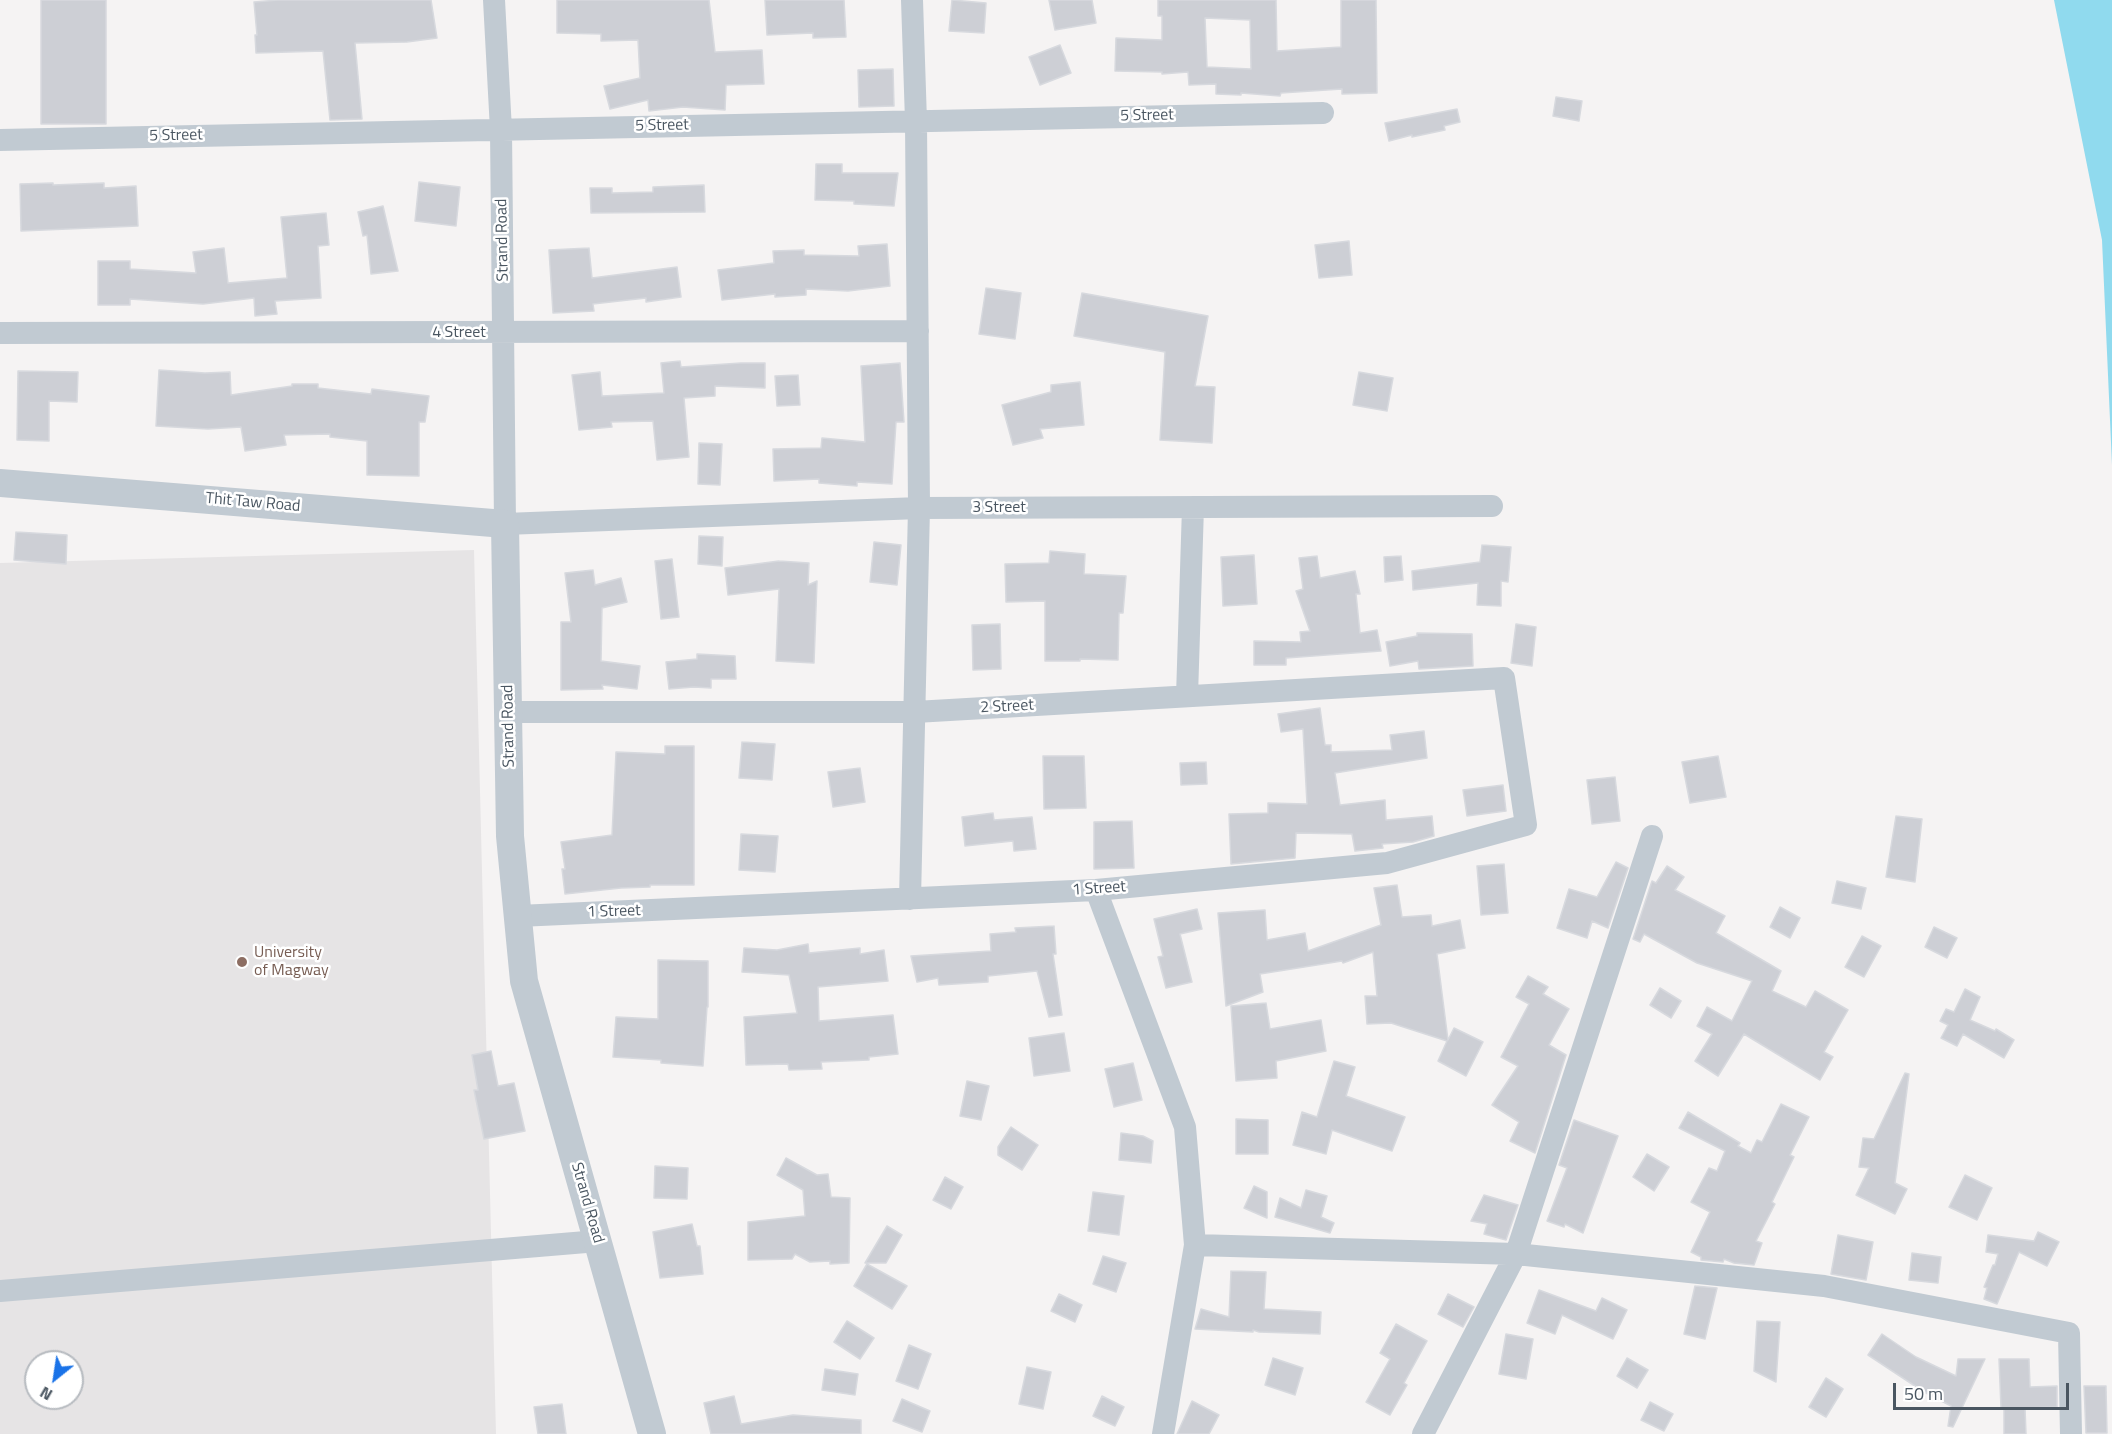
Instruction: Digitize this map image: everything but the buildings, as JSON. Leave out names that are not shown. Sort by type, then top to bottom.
[{"type":"street","name":"Strand Road","points":[[494,0],[501,130],[510,836],[524,981],[652,1434]]},
{"type":"street","points":[[910,899],[920,508],[916,121],[912,0]]},
{"type":"street","name":"5 Street","points":[[0,140],[1323,113]]},
{"type":"street","name":"4 Street","points":[[0,333],[918,331]]},
{"type":"street","name":"Thit Taw Road","points":[[0,483],[505,524]]},
{"type":"street","name":"3 Street","points":[[505,524],[920,508],[1492,506]]},
{"type":"street","points":[[1188,696],[1192,507]]},
{"type":"street","name":"2 Street","points":[[509,712],[915,712],[1503,678]]},
{"type":"street","name":"1 Street","points":[[518,916],[1096,890],[1387,863],[1526,825],[1503,678]]},
{"type":"street","points":[[1423,1434],[1516,1254],[1652,836]]},
{"type":"street","points":[[1096,890],[1185,1127],[1195,1245],[1163,1434]]},
{"type":"street","points":[[0,1291],[598,1241]]},
{"type":"street","points":[[1195,1245],[1516,1254],[1824,1286],[2069,1333],[2071,1434]]},
{"type":"shaded area","name":"University of Magway","points":[[474,550],[496,1434],[0,1434],[0,563]]},
{"type":"water","points":[[2054,0],[2112,0],[2112,465],[2102,240]]},
{"type":"place","name":"University of Magway","points":[[242,962]]}]
